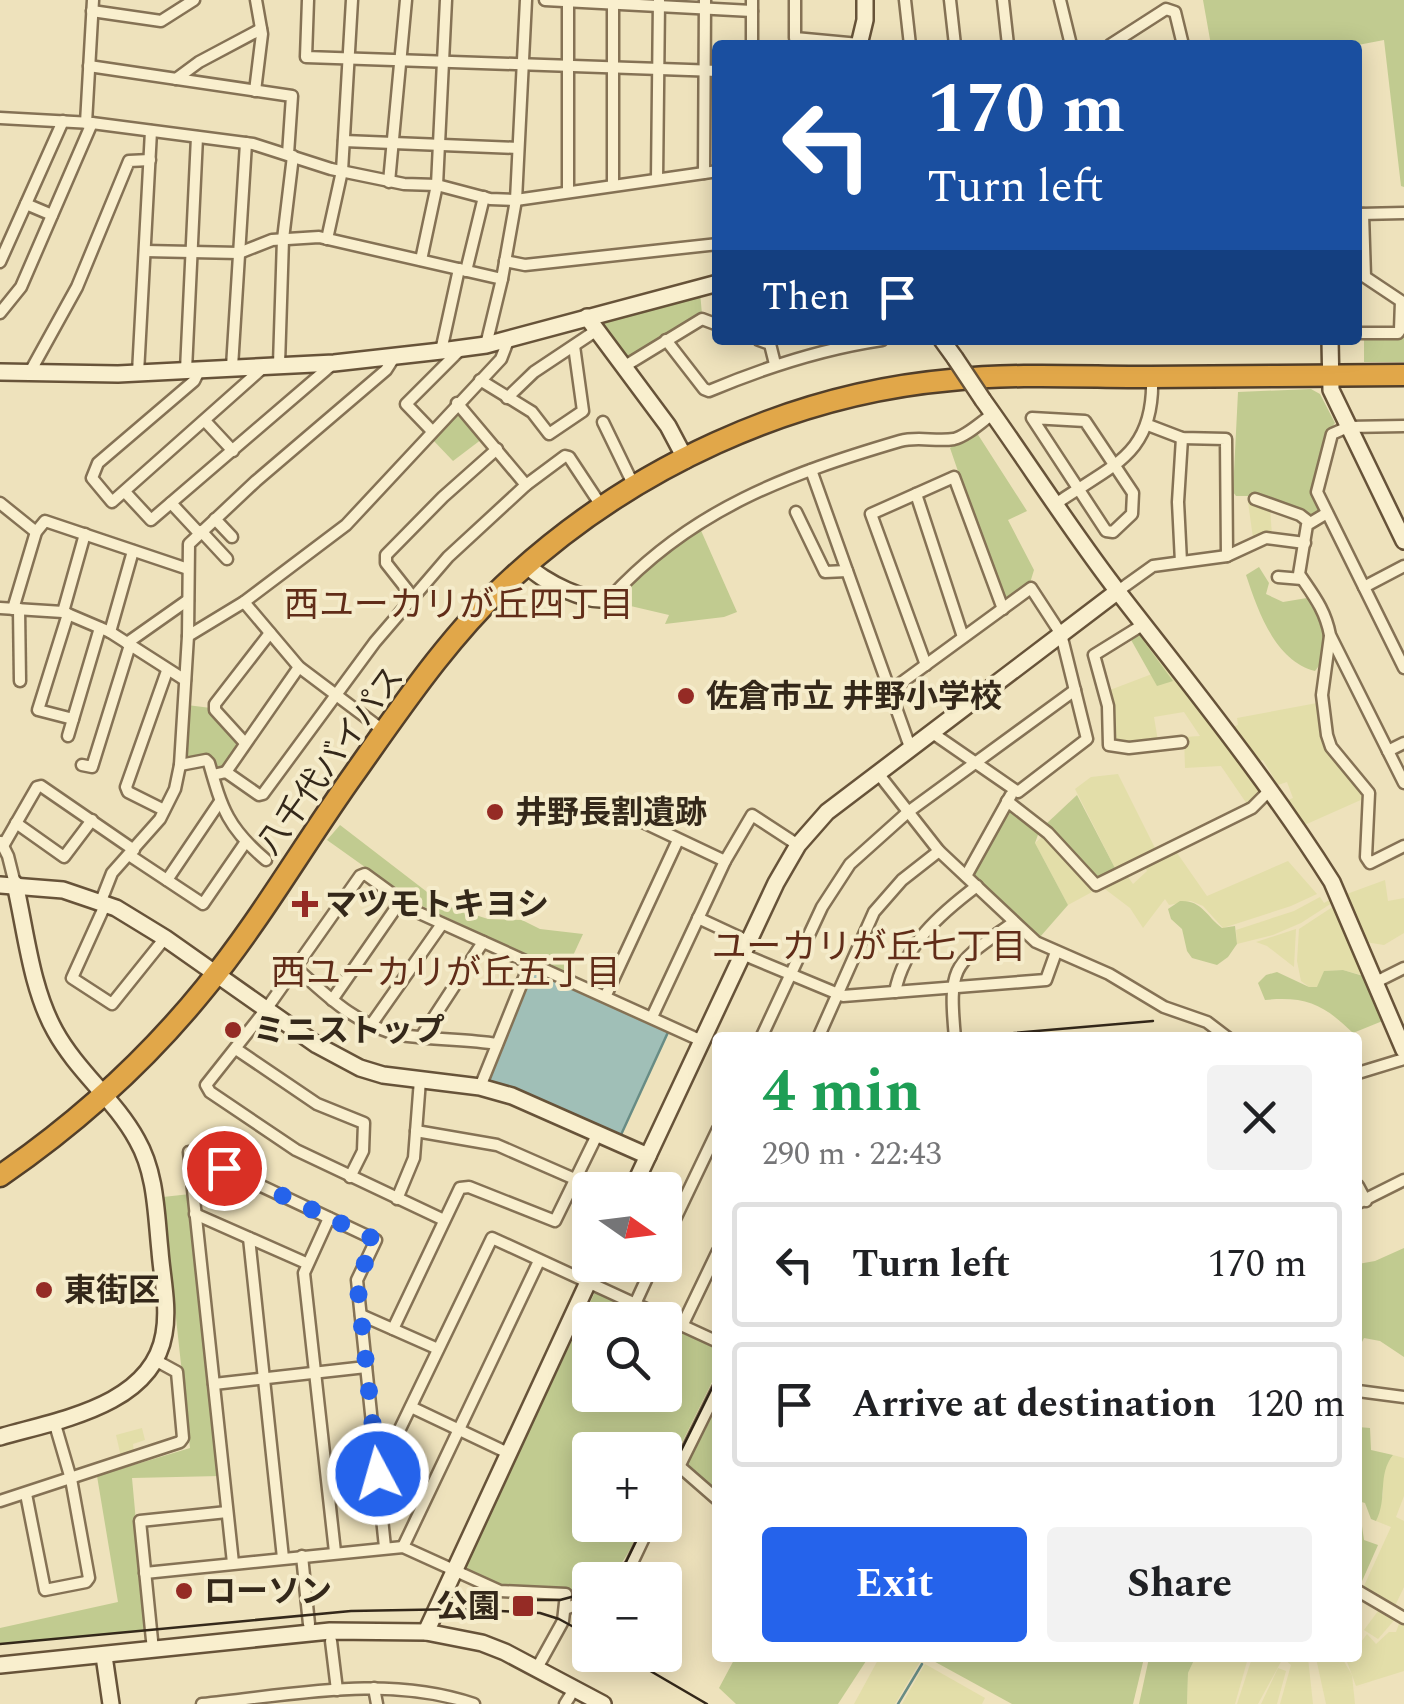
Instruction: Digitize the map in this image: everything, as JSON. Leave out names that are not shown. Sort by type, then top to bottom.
[{"type":"highway","name":"八千代バイパス","points":[[0,1176],[104,1096],[176,1022],[216,974],[384,731],[464,629],[528,564],[635,488],[750,427],[795,410],[895,387],[1034,375],[1404,375]]},
{"type":"street","points":[[0,313],[21,287],[89,123],[92,5],[161,21],[194,0]]},
{"type":"street","points":[[255,90],[261,29],[256,0]]},
{"type":"street","points":[[308,0],[306,56],[712,71]]},
{"type":"street","points":[[326,239],[342,171],[352,0]]},
{"type":"street","points":[[389,182],[406,0]]},
{"type":"street","points":[[421,260],[437,185],[446,0]]},
{"type":"street","points":[[486,345],[516,200],[526,0]]},
{"type":"street","points":[[545,0],[752,5],[752,40]]},
{"type":"street","points":[[568,0],[568,191]]},
{"type":"street","points":[[795,0],[795,38],[813,40]]},
{"type":"street","points":[[860,40],[865,0]]},
{"type":"street","points":[[904,0],[909,40]]},
{"type":"street","points":[[950,0],[954,40]]},
{"type":"street","points":[[1003,0],[1007,40]]},
{"type":"street","points":[[1060,0],[1065,40]]},
{"type":"street","points":[[613,2],[613,185]]},
{"type":"street","points":[[658,179],[660,3]]},
{"type":"street","points":[[704,172],[705,4]]},
{"type":"street","points":[[1118,40],[1166,8],[1176,12],[1182,40]]},
{"type":"street","points":[[176,79],[261,29]]},
{"type":"street","points":[[89,66],[292,96],[272,365],[112,502],[92,478],[98,462],[194,381],[191,252],[197,137]]},
{"type":"street","points":[[1,121],[89,123],[246,143],[389,182],[437,185],[484,197],[516,200],[712,171]]},
{"type":"street","points":[[0,262],[63,122]]},
{"type":"street","points":[[138,373],[152,131]]},
{"type":"street","points":[[344,140],[518,148]]},
{"type":"street","points":[[232,368],[246,143]]},
{"type":"street","points":[[30,372],[77,287],[130,161],[150,160]]},
{"type":"street","points":[[441,351],[484,197]]},
{"type":"street","points":[[26,204],[52,215]]},
{"type":"street","points":[[1362,214],[1404,213]]},
{"type":"street","points":[[145,251],[239,253],[283,238],[326,239],[502,279]]},
{"type":"street","points":[[505,262],[525,266],[712,245]]},
{"type":"street","points":[[1362,246],[1364,277],[1401,300],[1402,315],[1398,332],[1362,332]]},
{"type":"street","points":[[0,372],[138,373],[334,363],[441,351],[592,324],[712,285]]},
{"type":"street","points":[[624,366],[702,319],[712,323]]},
{"type":"street","points":[[507,398],[534,372],[574,346],[592,324]]},
{"type":"street","points":[[592,324],[668,426],[686,460]]},
{"type":"street","points":[[188,636],[244,602],[346,524],[504,354],[509,338]]},
{"type":"street","points":[[666,340],[707,390],[832,345]]},
{"type":"street","points":[[770,345],[775,364]]},
{"type":"street","points":[[946,345],[1054,504],[1270,790],[1332,882],[1404,1050]]},
{"type":"street","points":[[1330,345],[1331,390],[1404,541]]},
{"type":"street","points":[[480,380],[535,415],[549,434],[583,411],[574,346]]},
{"type":"street","points":[[431,430],[406,404],[463,348]]},
{"type":"street","points":[[166,938],[112,1004],[72,978],[112,873],[160,819],[175,789],[186,680],[189,544],[386,370],[396,356]]},
{"type":"street","points":[[125,492],[151,520],[334,363]]},
{"type":"street","points":[[1054,504],[1136,446],[1148,425],[1152,377]]},
{"type":"street","points":[[458,403],[526,485]]},
{"type":"street","points":[[528,564],[550,583],[599,600],[611,597],[648,558],[688,527],[742,498],[811,470],[906,440],[956,439],[988,407]]},
{"type":"street","points":[[1032,418],[1085,421],[1133,492],[1132,514],[1113,532],[1106,531],[1077,489],[1032,418]]},
{"type":"street","points":[[206,422],[233,451]]},
{"type":"street","points":[[603,422],[635,488]]},
{"type":"street","points":[[1148,425],[1182,438],[1226,439],[1228,556]]},
{"type":"street","points":[[1404,426],[1348,428],[1332,434],[1316,492],[1404,668]]},
{"type":"street","points":[[1181,562],[1178,502],[1182,438]]},
{"type":"street","points":[[412,596],[386,563],[386,555],[498,449]]},
{"type":"street","points":[[226,772],[259,796],[263,794],[412,596],[473,532],[526,485],[567,456],[603,508]]},
{"type":"street","points":[[811,470],[910,747]]},
{"type":"street","points":[[926,665],[871,514],[954,477],[1003,609]]},
{"type":"street","points":[[916,494],[963,637]]},
{"type":"street","points":[[1256,500],[1300,515],[1309,522]]},
{"type":"street","points":[[0,503],[36,532]]},
{"type":"street","points":[[171,504],[228,559]]},
{"type":"street","points":[[796,512],[825,572],[847,572]]},
{"type":"street","points":[[1309,522],[1327,512]]},
{"type":"street","points":[[215,518],[232,537]]},
{"type":"street","points":[[20,681],[16,609],[36,532],[45,521],[188,569]]},
{"type":"street","points":[[1309,522],[1299,566],[1302,579],[1327,617],[1330,635],[1322,712],[1331,747],[1369,793],[1366,856],[1370,863],[1404,846]]},
{"type":"street","points":[[73,719],[38,710],[84,534]]},
{"type":"street","points":[[640,1172],[742,946],[798,844],[827,812],[1148,568],[1228,556],[1266,538],[1306,542]]},
{"type":"street","points":[[68,736],[133,551]]},
{"type":"street","points":[[1364,587],[1404,566]]},
{"type":"street","points":[[1278,578],[1302,579]]},
{"type":"street","points":[[890,691],[1031,588],[1061,634],[1086,739],[1018,792],[930,732]]},
{"type":"street","points":[[82,765],[92,767],[128,644],[188,600]]},
{"type":"street","points":[[244,602],[300,668],[384,731]]},
{"type":"street","points":[[0,608],[66,612],[105,630],[186,680]]},
{"type":"street","points":[[1144,624],[1094,656],[1108,706],[1108,745],[1130,748],[1182,742]]},
{"type":"street","points":[[245,743],[214,710],[215,704],[270,632]]},
{"type":"street","points":[[1330,635],[1404,783]]},
{"type":"street","points":[[212,775],[226,772],[300,668]]},
{"type":"street","points":[[164,810],[128,792],[126,786],[167,670]]},
{"type":"street","points":[[764,1032],[822,906],[842,874],[908,812],[1076,690]]},
{"type":"street","points":[[1388,751],[1404,743]]},
{"type":"street","points":[[180,765],[206,760],[219,803],[245,843],[266,860]]},
{"type":"street","points":[[877,772],[939,851],[1036,942],[1109,974],[1164,1007],[1220,1032]]},
{"type":"street","points":[[0,1438],[125,1393],[156,1360],[166,1321],[153,1186],[140,1145],[53,1028],[8,884],[2,844],[36,788],[41,786],[203,904],[245,843]]},
{"type":"street","points":[[966,876],[1014,790]]},
{"type":"street","points":[[1007,801],[1048,833],[1096,884],[1252,808],[1270,790]]},
{"type":"street","points":[[167,880],[219,803]]},
{"type":"street","points":[[611,807],[725,861]]},
{"type":"street","points":[[652,1017],[725,861],[752,815],[798,844]]},
{"type":"street","points":[[16,823],[64,857],[92,820]]},
{"type":"street","points":[[606,995],[678,840]]},
{"type":"street","points":[[821,1032],[874,912],[902,880],[939,851]]},
{"type":"street","points":[[444,1220],[296,1150],[210,1092],[207,1082],[236,1049],[360,876],[364,874],[400,902],[442,924],[702,1041]]},
{"type":"street","points":[[8,884],[63,890],[104,902],[166,938],[317,1044],[360,1068],[383,1075],[480,1087],[512,1096],[648,1156]]},
{"type":"street","points":[[895,992],[908,956],[923,934],[977,886]]},
{"type":"street","points":[[332,1000],[400,902]]},
{"type":"street","points":[[698,918],[790,975],[837,996],[1046,980],[1056,952]]},
{"type":"street","points":[[954,1032],[950,988],[953,977],[964,961],[1014,922]]},
{"type":"street","points":[[372,1025],[442,924]]},
{"type":"street","points":[[421,1037],[483,942]]},
{"type":"street","points":[[480,1087],[530,963]]},
{"type":"street","points":[[295,967],[332,1000],[372,1025],[421,1037],[497,1044]]},
{"type":"street","points":[[1376,982],[1404,968]]},
{"type":"street","points":[[1209,1032],[1213,1027]]},
{"type":"street","points":[[236,1049],[318,1104],[364,1123],[364,1146],[350,1177]]},
{"type":"street","points":[[1362,1072],[1404,1059]]},
{"type":"street","points":[[397,1199],[410,1174],[420,1080]]},
{"type":"street","points":[[416,1131],[497,1144],[572,1178]]},
{"type":"street","points":[[581,1172],[598,1134]]},
{"type":"street","points":[[682,1208],[712,1151]]},
{"type":"street","points":[[233,1563],[188,1152],[376,1240],[357,1280],[385,1546]]},
{"type":"street","points":[[1362,1202],[1404,1180]]},
{"type":"street","points":[[394,1328],[460,1188],[464,1186],[554,1222],[572,1189]]},
{"type":"street","points":[[195,1214],[306,1263]]},
{"type":"street","points":[[329,1218],[304,1272],[335,1552]]},
{"type":"street","points":[[250,1238],[283,1558]]},
{"type":"street","points":[[374,1437],[398,1433],[492,1238],[630,1302]]},
{"type":"street","points":[[403,1547],[538,1261]]},
{"type":"street","points":[[712,1264],[682,1326],[712,1339]]},
{"type":"street","points":[[426,1632],[588,1283]]},
{"type":"street","points":[[361,1315],[438,1349]]},
{"type":"street","points":[[0,1501],[180,1442],[183,1438],[176,1372],[156,1360]]},
{"type":"street","points":[[214,1384],[366,1367]]},
{"type":"street","points":[[1362,1392],[1404,1397]]},
{"type":"street","points":[[682,1460],[712,1400]]},
{"type":"street","points":[[411,1407],[508,1453]]},
{"type":"street","points":[[26,1494],[45,1590],[86,1582],[89,1578],[72,1479],[54,1421]]},
{"type":"street","points":[[682,1469],[712,1495]]},
{"type":"street","points":[[153,1650],[140,1521],[228,1512]]},
{"type":"street","points":[[146,1573],[403,1547],[500,1591],[566,1594],[563,1621],[537,1668]]},
{"type":"street","points":[[302,1556],[309,1624]]},
{"type":"street","points":[[1362,1593],[1404,1618]]},
{"type":"street","points":[[565,1609],[572,1606]]},
{"type":"street","points":[[0,1665],[330,1631],[426,1632],[482,1643],[603,1704]]},
{"type":"street","points":[[331,1641],[336,1690]]},
{"type":"street","points":[[104,1656],[112,1704]]},
{"type":"street","points":[[374,1688],[377,1704]]},
{"type":"street","points":[[202,1704],[323,1698],[336,1690],[374,1688],[426,1691],[474,1704]]},
{"type":"street","points":[[426,1691],[430,1704]]},
{"type":"shaded area","points":[[1248,502],[1270,508],[1272,535],[1253,538]]},
{"type":"shaded area","points":[[1140,630],[1262,785],[1257,797],[1247,804],[1221,766],[1185,768],[1184,737],[1200,736],[1184,712],[1154,717],[1158,741],[1113,742],[1115,709],[1110,690],[1152,674],[1137,632]]},
{"type":"shaded area","points":[[1317,703],[1327,749],[1364,793],[1363,799],[1300,827],[1283,802],[1293,798],[1287,782],[1278,785],[1263,760],[1255,762],[1229,728],[1238,725],[1237,718]]},
{"type":"shaded area","points":[[1118,774],[1156,850],[1116,870],[1075,789],[1091,777]]},
{"type":"shaded area","points":[[1044,835],[1092,892],[1068,905],[1035,843]]},
{"type":"shaded area","points":[[1175,850],[1207,896],[1288,861],[1317,894],[1223,928],[1203,906],[1191,901],[1169,905],[1165,899],[1143,928],[1130,908],[1101,886],[1126,874],[1133,884],[1147,871],[1144,865]]},
{"type":"shaded area","points":[[1385,880],[1388,901],[1404,898],[1404,933],[1384,945],[1365,942],[1344,895]]},
{"type":"shaded area","points":[[1320,897],[1324,903],[1333,898],[1335,901],[1301,923],[1237,944],[1236,930],[1294,911]]},
{"type":"shaded area","points":[[1334,906],[1365,976],[1343,970],[1325,971],[1318,987],[1309,987],[1301,981],[1297,961],[1299,929]]},
{"type":"shaded area","points":[[1296,929],[1294,967],[1256,942]]},
{"type":"shaded area","points":[[142,1428],[145,1440],[133,1444],[134,1452],[121,1457],[116,1435]]},
{"type":"shaded area","points":[[1393,1455],[1404,1458],[1404,1496],[1396,1517],[1404,1521],[1404,1587],[1394,1608],[1363,1588],[1391,1527],[1376,1521],[1383,1494],[1383,1470]]},
{"type":"shaded area","points":[[1381,1607],[1397,1617],[1378,1639],[1364,1630]]},
{"type":"shaded area","points":[[1400,1621],[1404,1624],[1404,1671],[1356,1686],[1347,1662],[1362,1662],[1362,1641],[1367,1634],[1376,1644],[1389,1632],[1396,1632]]},
{"type":"shaded area","points":[[877,1662],[920,1662],[895,1704],[854,1704]]},
{"type":"shaded area","points":[[1193,1662],[1247,1662],[1235,1704],[1187,1704],[1188,1673]]},
{"type":"shaded area","points":[[1251,1662],[1281,1662],[1258,1704],[1237,1704]]},
{"type":"shaded area","points":[[1288,1662],[1308,1662],[1313,1704],[1280,1704],[1291,1665]]},
{"type":"shaded area","points":[[1317,1662],[1344,1662],[1352,1675],[1355,1704],[1326,1704]]},
{"type":"shaded area","points":[[925,1664],[985,1698],[982,1704],[902,1704]]},
{"type":"shaded area","points":[[1278,1668],[1286,1671],[1277,1704],[1261,1704]]},
{"type":"green space","points":[[1203,0],[1404,0],[1404,187],[1384,40],[1362,44],[1362,40],[1210,40]]},
{"type":"green space","points":[[700,292],[702,314],[627,357],[594,320]]},
{"type":"green space","points":[[1404,336],[1404,362],[1364,362],[1364,337]]},
{"type":"green space","points":[[1311,389],[1320,394],[1335,423],[1327,433],[1312,493],[1320,512],[1308,517],[1256,496],[1236,496],[1233,492],[1238,392]]},
{"type":"green space","points":[[460,413],[482,439],[453,461],[432,439]]},
{"type":"green space","points":[[975,430],[1027,511],[1008,520],[1034,570],[1030,583],[1006,599],[1002,599],[950,448]]},
{"type":"green space","points":[[699,526],[737,612],[665,624],[669,615],[622,604],[630,597],[623,589],[629,581]]},
{"type":"green space","points":[[1259,567],[1269,583],[1266,594],[1283,602],[1313,597],[1323,624],[1325,644],[1315,671],[1289,657],[1270,633],[1246,575]]},
{"type":"green space","points":[[1137,632],[1173,681],[1157,686],[1130,638]]},
{"type":"green space","points":[[187,705],[211,708],[240,744],[223,767],[214,766],[211,755],[184,759]]},
{"type":"green space","points":[[1077,795],[1116,870],[1092,879],[1045,825]]},
{"type":"green space","points":[[1007,811],[1039,832],[1035,843],[1068,905],[1040,937],[975,879],[974,874]]},
{"type":"green space","points":[[340,825],[444,905],[488,919],[522,920],[540,929],[583,934],[565,973],[414,902],[327,840]]},
{"type":"green space","points":[[1180,901],[1199,906],[1222,928],[1235,926],[1237,944],[1217,965],[1192,958],[1187,951],[1182,929],[1171,919],[1168,909]]},
{"type":"green space","points":[[1343,970],[1370,978],[1385,1020],[1352,1032],[1314,1004],[1265,1000],[1258,983],[1277,972],[1317,987],[1324,971]]},
{"type":"green space","points":[[190,1194],[220,1476],[132,1478],[146,1631],[0,1644],[0,1628],[118,1602],[97,1476],[190,1448],[163,1197]]},
{"type":"green space","points":[[1404,1248],[1404,1357],[1380,1341],[1364,1338],[1362,1342],[1362,1263]]},
{"type":"green space","points":[[596,1290],[621,1302],[590,1302]]},
{"type":"green space","points":[[682,1331],[712,1345],[712,1382],[682,1443],[682,1432],[572,1432],[572,1542],[633,1542],[621,1562],[572,1562],[570,1597],[569,1589],[500,1586],[464,1568],[572,1341],[572,1412],[682,1412]]},
{"type":"green space","points":[[712,1416],[712,1490],[686,1467]]},
{"type":"green space","points":[[1362,1427],[1370,1428],[1371,1450],[1393,1455],[1385,1471],[1376,1521],[1371,1519],[1365,1503]]},
{"type":"green space","points":[[1362,1526],[1364,1540],[1378,1545],[1362,1581]]},
{"type":"green space","points":[[733,1662],[865,1662],[838,1704],[736,1704],[719,1688]]},
{"type":"green space","points":[[935,1662],[1143,1662],[1133,1704],[1012,1704]]},
{"type":"green space","points":[[1148,1662],[1193,1662],[1188,1673],[1187,1704],[1139,1704]]},
{"type":"water","points":[[536,970],[669,1030],[620,1137],[486,1085],[530,972]]},
{"type":"waterway","points":[[898,1704],[922,1664]]},
{"type":"tram line","points":[[1026,1032],[1153,1021]]},
{"type":"tram line","points":[[682,1449],[712,1388]]},
{"type":"tram line","points":[[626,1562],[636,1542]]},
{"type":"tram line","points":[[525,1600],[572,1597]]},
{"type":"tram line","points":[[0,1644],[351,1611],[461,1609],[540,1613],[572,1626]]},
{"type":"tram line","points":[[652,1672],[707,1704]]},
{"type":"place","name":"佐倉市立 井野小学校","points":[[686,696]]},
{"type":"place","name":"井野長割遺跡","points":[[495,812]]},
{"type":"place","name":"マツモトキヨシ","points":[[305,904]]},
{"type":"place","name":"ミニストップ","points":[[233,1030]]},
{"type":"place","name":"東街区","points":[[44,1290]]},
{"type":"place","name":"ローソン","points":[[184,1591]]},
{"type":"place","name":"公園","points":[[523,1606]]},
{"type":"district","name":"西ユーカリが丘四丁目","points":[[459,604]]},
{"type":"district","name":"ユーカリが丘七丁目","points":[[869,946]]},
{"type":"district","name":"西ユーカリが丘五丁目","points":[[446,972]]},
{"type":"route","points":[[224,1168],[376,1240],[357,1280],[378,1474]]}]
